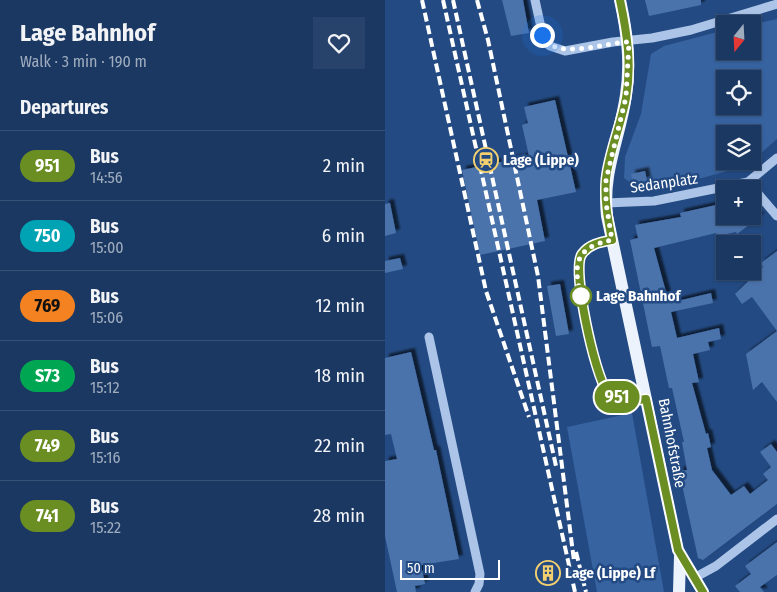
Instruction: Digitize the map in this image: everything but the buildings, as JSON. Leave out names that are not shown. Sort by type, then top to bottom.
[{"type":"main road","name":"Bahnhofstraße","points":[[620,0],[629,42],[626,97],[610,159],[606,203],[612,240],[680,556],[679,587]]},
{"type":"main road","name":"Bahnhofstraße","points":[[679,587],[694,578],[680,556]]},
{"type":"main road","points":[[694,578],[703,592]]},
{"type":"street","points":[[535,0],[542,35],[550,46],[565,51],[613,42],[629,42],[691,30],[777,4]]},
{"type":"street","name":"Sedanplatz","points":[[750,180],[777,158]]},
{"type":"street","name":"Sedanplatz","points":[[606,203],[654,201],[716,188]]},
{"type":"street","points":[[761,197],[777,216]]},
{"type":"street","points":[[612,240],[590,246],[581,254],[578,265],[578,282],[599,378],[608,392],[621,399],[634,401],[646,399]]},
{"type":"street","points":[[429,337],[480,574],[479,584],[475,592]]},
{"type":"street","points":[[694,578],[716,566],[777,519]]},
{"type":"shaded area","points":[[777,19],[777,139],[761,153],[761,125],[716,125],[716,170],[731,170],[702,178],[673,181],[646,190],[637,188],[624,178],[625,157],[641,114],[651,54],[664,46],[716,32],[716,60],[761,60],[761,22]]},
{"type":"shaded area","points":[[632,413],[664,592],[597,592],[567,427]]},
{"type":"railway","points":[[422,0],[486,291],[529,417]]},
{"type":"railway","points":[[443,0],[575,592]]},
{"type":"railway","points":[[453,0],[556,466]]},
{"type":"railway","points":[[477,0],[488,40],[538,276],[574,561]]},
{"type":"railway","points":[[576,552],[586,592]]},
{"type":"bus line","name":"951","points":[[620,0],[629,42],[629,75],[626,97],[606,180],[607,216],[612,240],[590,246],[581,254],[578,265],[578,282],[599,378],[608,392],[621,399],[634,401],[646,399],[678,550],[703,592]]},
{"type":"place","name":"Lage (Lippe)","points":[[486,160]]},
{"type":"place","name":"Lage Bahnhof","points":[[581,296]]},
{"type":"place","name":"Lage (Lippe) Lf","points":[[548,573]]},
{"type":"route","points":[[542,35],[544,41],[550,46],[565,51],[613,42],[629,42],[629,75],[626,97],[606,180],[607,216],[612,240],[590,246],[581,254],[578,265],[578,282],[581,296]]}]
